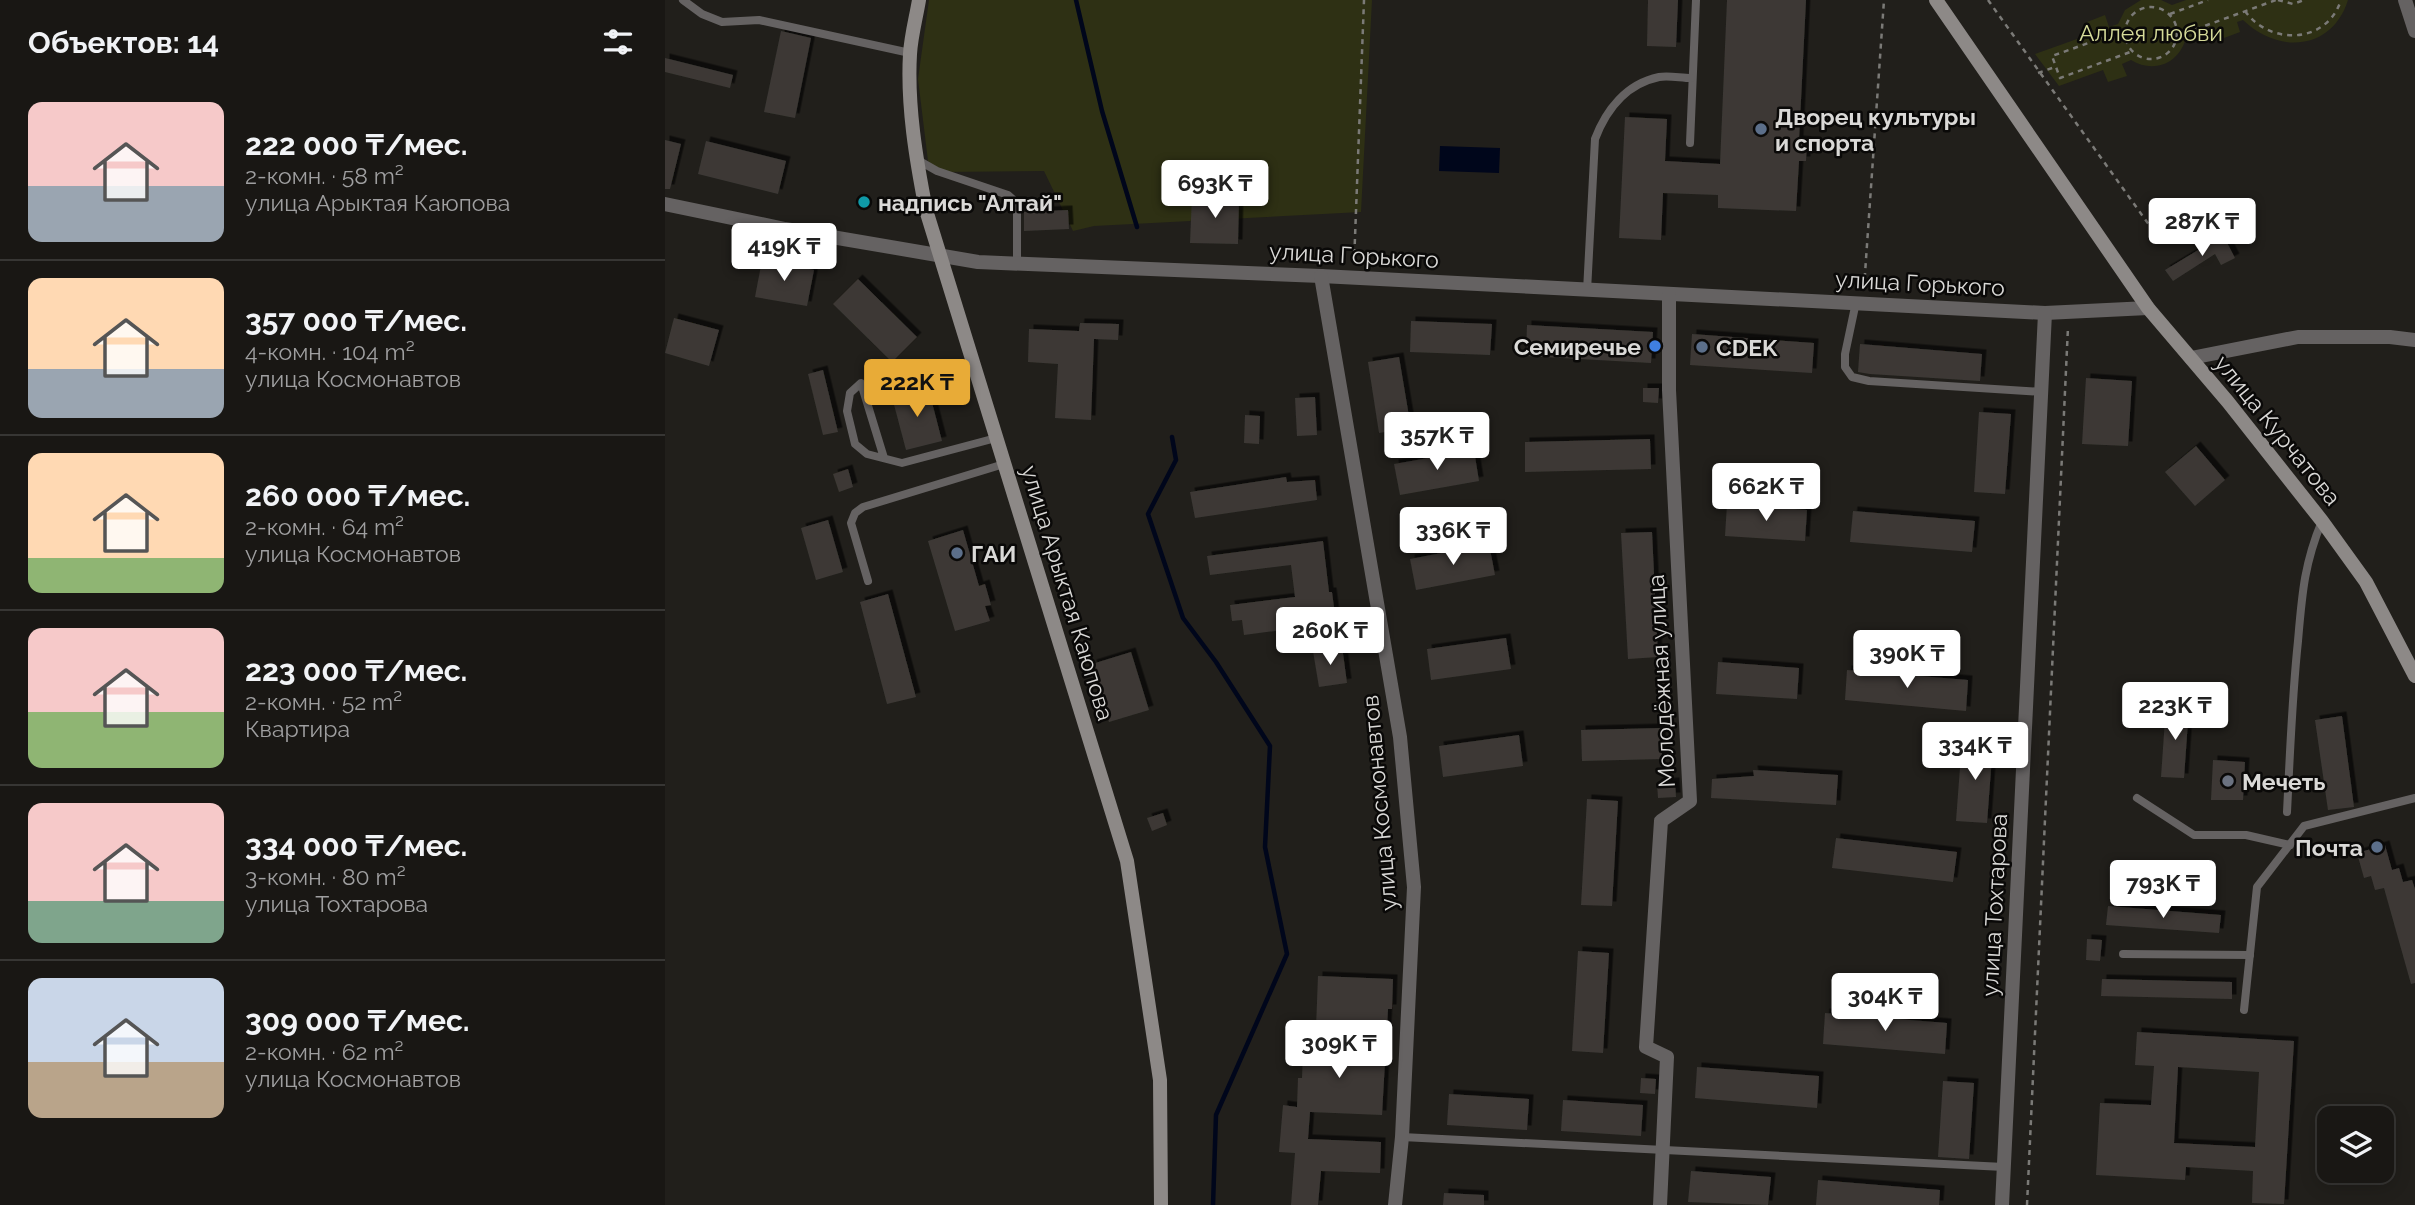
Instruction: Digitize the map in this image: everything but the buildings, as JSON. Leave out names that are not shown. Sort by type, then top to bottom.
[{"type":"street","name":"улица Арыктая Каюпова","points":[[919,0],[910,53],[916,159],[926,210],[1128,862],[1160,1080],[1161,1205]]},
{"type":"street","name":"улица Курчатова","points":[[1936,0],[2148,308],[2322,521],[2366,582],[2412,665],[2415,676]]},
{"type":"street","points":[[2405,0],[2415,31]]},
{"type":"street","name":"улица Горького","points":[[665,204],[785,229],[978,262],[1321,276],[2045,313]]},
{"type":"street","name":"улица Космонавтов","points":[[1321,276],[1401,737],[1414,887],[1402,1137],[1395,1205]]},
{"type":"street","name":"Молодёжная улица","points":[[1660,1205],[1667,1057],[1646,1047],[1661,821],[1690,801],[1669,390],[1669,295]]},
{"type":"street","points":[[2045,313],[2148,308]]},
{"type":"street","name":"улица Тохтарова","points":[[2002,1205],[2045,313]]},
{"type":"street","points":[[2191,358],[2298,337],[2390,337],[2415,340]]},
{"type":"lane","points":[[683,0],[702,14],[722,22],[759,20],[910,53]]},
{"type":"lane","points":[[1690,142],[1696,0]]},
{"type":"lane","points":[[1587,291],[1595,139],[1602,119],[1613,104],[1634,88],[1659,77],[1691,78]]},
{"type":"lane","points":[[916,159],[937,171],[1008,195],[1017,203],[1017,263]]},
{"type":"lane","points":[[1860,302],[1845,354],[1845,367],[1852,377],[1869,381],[2042,392]]},
{"type":"lane","points":[[884,458],[861,383],[851,393],[847,411],[855,444],[867,454],[902,463],[996,438]]},
{"type":"lane","points":[[868,582],[851,523],[855,513],[863,507],[1004,464]]},
{"type":"lane","points":[[2287,811],[2293,690],[2305,570],[2310,549],[2322,521]]},
{"type":"lane","points":[[2137,798],[2194,835],[2246,835],[2290,845]]},
{"type":"lane","points":[[2244,1010],[2257,887],[2304,826],[2415,798]]},
{"type":"lane","points":[[2123,954],[2250,955]]},
{"type":"lane","points":[[1402,1137],[2004,1167]]},
{"type":"path","points":[[1353,278],[1364,0]]},
{"type":"path","points":[[1860,302],[1884,0]]},
{"type":"path","points":[[1988,0],[2152,229]]},
{"type":"path","points":[[2170,14],[2208,0]]},
{"type":"path","points":[[2177,36],[2277,0],[2293,4],[2304,0]]},
{"type":"path","points":[[2245,11],[2256,24],[2268,31],[2281,36],[2295,36],[2322,27],[2332,17],[2341,0]]},
{"type":"path","points":[[2156,7],[2170,14],[2176,24],[2177,36],[2171,50],[2160,58],[2147,59],[2133,51],[2125,30],[2131,16],[2143,8],[2156,7]]},
{"type":"path","points":[[2125,30],[2052,56],[2060,78],[2133,51]]},
{"type":"path","points":[[2038,73],[2056,67]]},
{"type":"path","points":[[2027,1205],[2069,312]]},
{"type":"green space","points":[[929,0],[1372,0],[1361,212],[1094,226],[1073,231],[1044,171],[942,172],[928,161],[918,79]]},
{"type":"green space","name":"Аллея любви","points":[[2141,0],[2161,0],[2172,5],[2186,0],[2348,0],[2340,17],[2330,29],[2317,38],[2303,42],[2287,42],[2257,31],[2243,20],[2237,22],[2240,32],[2224,38],[2220,28],[2185,41],[2176,56],[2163,64],[2147,66],[2131,60],[2122,64],[2127,76],[2108,82],[2103,70],[2059,86],[2035,54],[2091,34],[2087,22],[2105,15],[2109,27],[2118,24],[2125,10]]},
{"type":"water","points":[[1440,146],[1500,148],[1499,173],[1439,171]]},
{"type":"waterway","points":[[1076,0],[1102,111],[1137,227]]},
{"type":"waterway","points":[[1172,437],[1176,460],[1148,514],[1183,618],[1216,662],[1270,746],[1265,847],[1287,954],[1216,1115],[1213,1205]]},
{"type":"place","name":"Дворец культуры и спорта","points":[[1761,129]]},
{"type":"place","name":"надпись \"Алтай\"","points":[[864,202]]},
{"type":"place","name":"Семиречье","points":[[1655,346]]},
{"type":"place","name":"CDEK","points":[[1702,347]]},
{"type":"place","name":"ГАИ","points":[[957,553]]},
{"type":"place","name":"Мечеть","points":[[2228,781]]},
{"type":"place","name":"Почта","points":[[2377,847]]}]
